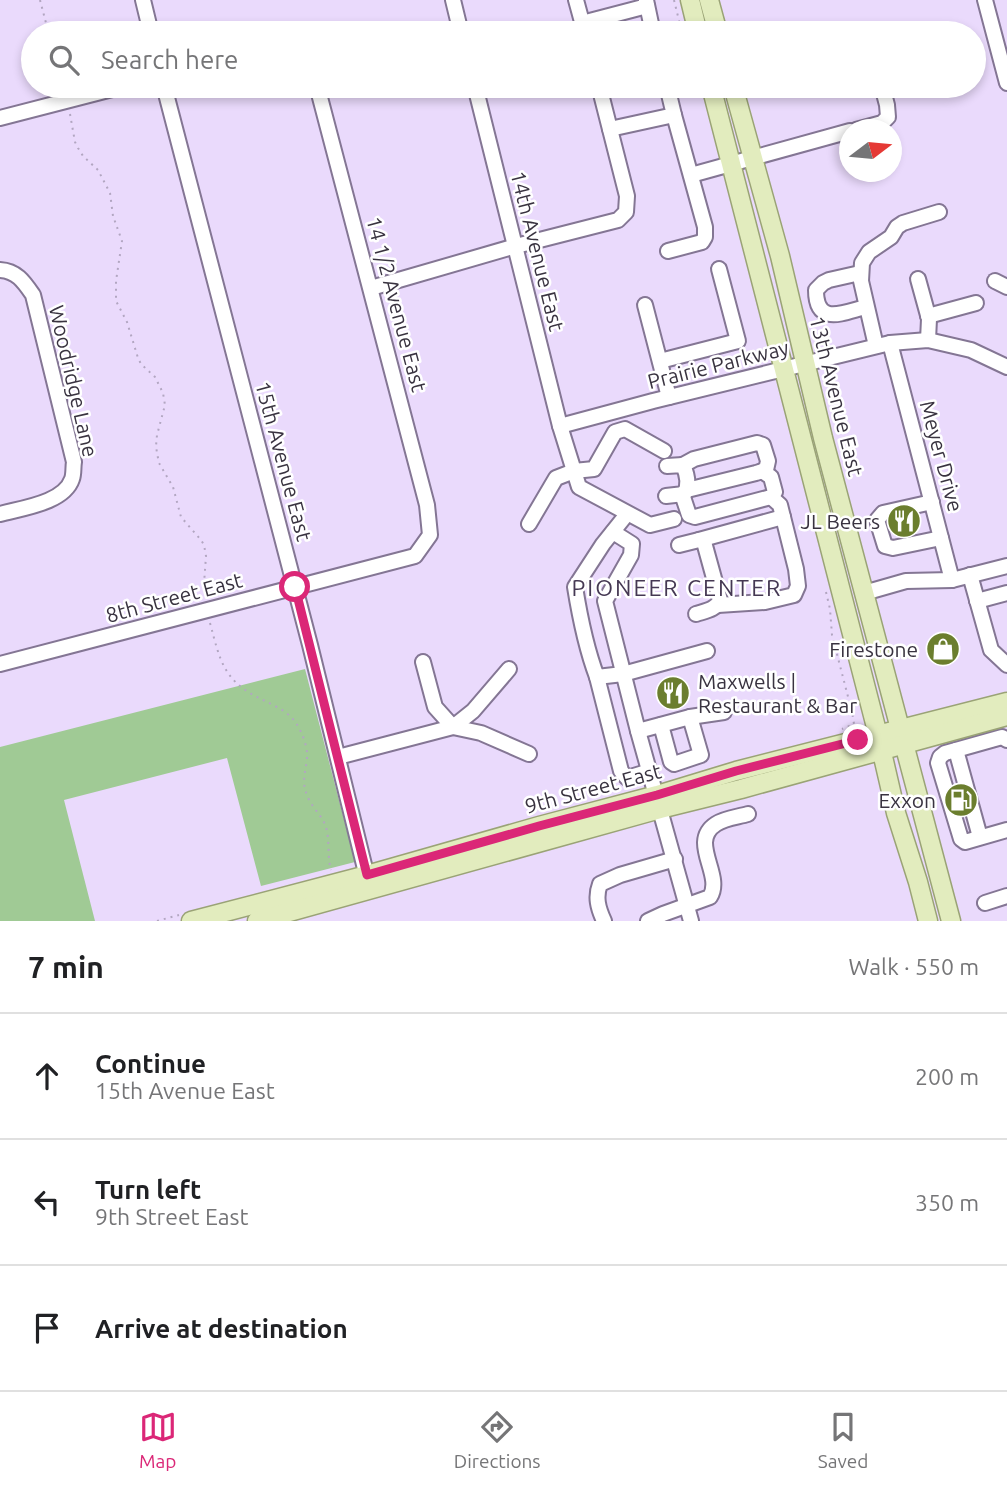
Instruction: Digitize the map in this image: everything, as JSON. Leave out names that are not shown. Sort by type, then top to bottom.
[{"type":"main road","points":[[690,0],[695,21]]},
{"type":"main road","points":[[709,0],[715,21]]},
{"type":"main road","points":[[714,98],[880,743],[895,813],[928,921]]},
{"type":"main road","name":"13th Avenue East","points":[[736,98],[780,256],[901,737],[951,921]]},
{"type":"main road","name":"9th Street East","points":[[191,921],[368,882],[659,802],[736,771],[880,743],[1007,702]]},
{"type":"main road","name":"9th Street East","points":[[901,737],[1007,716]]},
{"type":"main road","name":"9th Street East","points":[[257,921],[368,882]]},
{"type":"street","points":[[143,0],[148,21]]},
{"type":"street","points":[[453,0],[458,21]]},
{"type":"street","points":[[576,0],[582,21]]},
{"type":"street","points":[[985,0],[1007,83]]},
{"type":"street","points":[[601,21],[646,3],[650,21]]},
{"type":"street","points":[[0,118],[78,98]]},
{"type":"street","name":"15th Avenue East","points":[[167,98],[295,587],[368,882]]},
{"type":"street","name":"14 1/2 Avenue East","points":[[320,98],[427,505],[430,535]]},
{"type":"street","name":"14th Avenue East","points":[[478,98],[560,426],[574,471]]},
{"type":"street","points":[[371,288],[618,220],[626,212],[627,196],[602,98]]},
{"type":"street","points":[[668,251],[702,242],[705,237],[705,227],[670,98]]},
{"type":"street","points":[[885,98],[886,119]]},
{"type":"street","points":[[610,129],[674,115]]},
{"type":"street","points":[[691,175],[839,134]]},
{"type":"street","points":[[866,307],[834,315],[823,313],[816,290],[823,283],[860,273],[862,263],[869,252],[891,237],[897,227],[912,219],[939,212]]},
{"type":"street","points":[[660,361],[738,341],[719,269]]},
{"type":"street","name":"Woodridge Lane","points":[[0,270],[21,277],[33,295],[74,462],[72,481],[61,494],[44,503],[0,514]]},
{"type":"street","name":"Meyer Drive","points":[[860,273],[866,307],[883,345],[932,502],[952,580]]},
{"type":"street","points":[[918,279],[930,325],[928,340]]},
{"type":"street","points":[[928,316],[976,303]]},
{"type":"street","points":[[645,305],[669,397]]},
{"type":"street","name":"Prairie Parkway","points":[[560,426],[883,345],[928,340],[971,350],[1007,367]]},
{"type":"street","points":[[529,524],[556,478],[574,471],[594,469],[615,432],[625,429],[664,451]]},
{"type":"street","points":[[666,496],[766,470],[768,461],[763,445],[757,443],[694,459],[683,465],[667,466]]},
{"type":"street","points":[[683,465],[687,480],[684,492],[689,515],[695,517],[771,497],[775,492],[771,477],[762,471]]},
{"type":"street","points":[[574,471],[579,486],[627,514],[650,525],[674,519]]},
{"type":"street","points":[[696,614],[718,605],[765,602],[794,595],[797,586],[796,569],[780,505],[771,497]]},
{"type":"street","points":[[932,502],[883,513],[877,520],[885,545],[893,548],[941,538]]},
{"type":"street","points":[[627,514],[603,544],[575,587],[579,617],[621,771],[627,778],[650,771]]},
{"type":"street","points":[[679,545],[783,517]]},
{"type":"street","points":[[612,532],[632,544],[631,555],[605,601],[691,921]]},
{"type":"street","name":"8th Street East","points":[[0,664],[415,556],[430,535]]},
{"type":"street","points":[[699,540],[704,542],[706,547],[720,600],[718,605]]},
{"type":"street","points":[[864,593],[906,581],[952,580],[1007,565]]},
{"type":"street","points":[[970,575],[992,650],[1007,665]]},
{"type":"street","points":[[977,601],[1007,593]]},
{"type":"street","points":[[597,677],[623,674],[707,651]]},
{"type":"street","points":[[423,662],[435,707],[453,727],[481,733],[529,754]]},
{"type":"street","points":[[338,757],[453,727],[472,711],[509,669]]},
{"type":"street","points":[[638,731],[724,712]]},
{"type":"street","points":[[661,725],[671,762],[674,764],[701,755],[690,718]]},
{"type":"street","points":[[980,837],[938,762],[940,757],[956,750],[1002,737],[1007,740]]},
{"type":"street","points":[[959,799],[959,836],[965,842],[1007,830]]},
{"type":"street","points":[[648,921],[707,899],[713,893],[713,880],[705,847],[706,836],[719,822],[748,814]]},
{"type":"street","points":[[604,921],[598,910],[596,893],[600,884],[620,875],[675,859]]},
{"type":"street","points":[[985,903],[1007,897]]},
{"type":"path","points":[[40,0],[45,21]]},
{"type":"path","points":[[674,0],[679,21]]},
{"type":"path","points":[[67,101],[78,148],[98,170],[110,193],[113,216],[122,241],[116,301],[127,322],[138,359],[155,377],[163,393],[165,405],[156,446],[159,463],[173,487],[181,517],[204,545],[204,584],[220,659],[231,679],[252,695],[288,714],[302,733],[307,758],[304,771],[306,795],[325,824],[331,872]]},
{"type":"path","points":[[825,588],[832,635],[854,724]]},
{"type":"green space","points":[[305,669],[355,862],[261,886],[227,758],[64,800],[95,921],[0,921],[0,747]]},
{"type":"place","name":"JL Beers","points":[[904,521]]},
{"type":"place","name":"Firestone","points":[[943,649]]},
{"type":"place","name":"Maxwells | Restaurant & Bar","points":[[673,693]]},
{"type":"place","name":"Exxon","points":[[961,800]]},
{"type":"district","name":"PIONEER CENTER","points":[[677,587]]},
{"type":"route","points":[[295,587],[367,875],[736,771],[858,740]]}]
